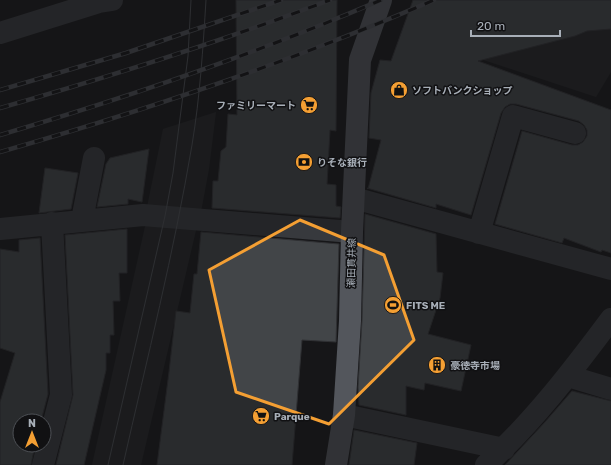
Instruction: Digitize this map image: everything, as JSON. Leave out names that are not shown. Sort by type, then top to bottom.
[{"type":"main road","name":"瀬田貫井線","points":[[336,465],[344,415],[350,321],[352,232],[360,60],[380,0]]},
{"type":"street","points":[[0,33],[99,2],[112,0]]},
{"type":"street","points":[[479,233],[513,116],[575,133]]},
{"type":"street","points":[[82,220],[94,158]]},
{"type":"street","points":[[354,198],[611,269]]},
{"type":"street","points":[[0,229],[143,215],[352,232]]},
{"type":"street","points":[[43,465],[61,395],[52,223]]},
{"type":"street","points":[[486,465],[504,449],[568,376],[611,319]]},
{"type":"street","points":[[568,376],[611,389]]},
{"type":"street","points":[[344,415],[504,449]]},
{"type":"highlighted area","points":[[300,220],[384,255],[414,340],[329,424],[236,392],[209,270]]},
{"type":"shaded area","points":[[611,0],[611,72],[596,97],[429,42]]},
{"type":"shaded area","points":[[216,112],[209,169],[201,212],[147,207],[163,129]]},
{"type":"shaded area","points":[[146,222],[197,226],[141,465],[92,465]]},
{"type":"building","points":[[236,0],[337,0],[336,131],[330,130],[327,184],[336,185],[336,206],[341,207],[340,218],[212,208],[213,181],[218,181],[221,151],[226,147],[228,114],[237,115]]},
{"type":"building","points":[[413,0],[611,0],[611,29],[587,31],[575,36],[478,61],[611,110],[611,253],[602,250],[601,252],[564,238],[562,243],[495,224],[522,131],[572,145],[578,145],[583,142],[587,136],[587,130],[579,121],[516,104],[510,104],[505,107],[501,113],[471,215],[436,204],[436,208],[368,188],[381,140],[369,138],[371,93],[380,60],[391,61]]},
{"type":"building","points":[[149,149],[142,202],[128,199],[128,204],[97,207],[106,164],[110,158]]},
{"type":"building","points":[[45,168],[78,173],[71,209],[39,213]]},
{"type":"building","points":[[365,214],[436,234],[437,272],[443,273],[440,298],[428,334],[471,345],[461,391],[425,383],[424,390],[406,386],[406,415],[359,405],[358,387],[362,321]]},
{"type":"building","points":[[127,229],[127,273],[119,273],[120,301],[113,301],[114,335],[110,335],[110,353],[106,353],[106,370],[84,465],[56,465],[73,395],[65,235]]},
{"type":"building","points":[[201,232],[339,244],[336,342],[302,340],[292,465],[157,465],[176,311],[190,313],[194,274],[197,274]]},
{"type":"building","points":[[40,238],[48,394],[43,413],[12,413],[12,453],[33,453],[31,465],[0,465],[0,402],[15,353],[0,348],[0,249],[19,252],[19,240]]},
{"type":"building","points":[[572,391],[611,401],[611,465],[505,465],[545,422]]},
{"type":"building","points":[[354,430],[417,443],[414,465],[349,465]]},
{"type":"tram line","points":[[108,465],[165,216],[173,173],[188,56],[191,0]]},
{"type":"tram line","points":[[123,465],[160,305],[185,185],[197,109],[206,0]]},
{"type":"railway","points":[[0,90],[126,53],[281,0]]},
{"type":"railway","points":[[0,108],[84,83],[249,30],[330,0]]},
{"type":"railway","points":[[0,135],[145,90],[193,73],[288,38],[381,0]]},
{"type":"railway","points":[[0,152],[165,102],[327,44],[434,0]]},
{"type":"place","name":"ソフトバンクショップ","points":[[399,90]]},
{"type":"place","name":"ファミリーマート","points":[[309,105]]},
{"type":"place","name":"りそな銀行","points":[[304,162]]},
{"type":"place","name":"FITS ME","points":[[393,305]]},
{"type":"place","name":"豪徳寺市場","points":[[437,365]]},
{"type":"place","name":"Parque","points":[[261,416]]}]
